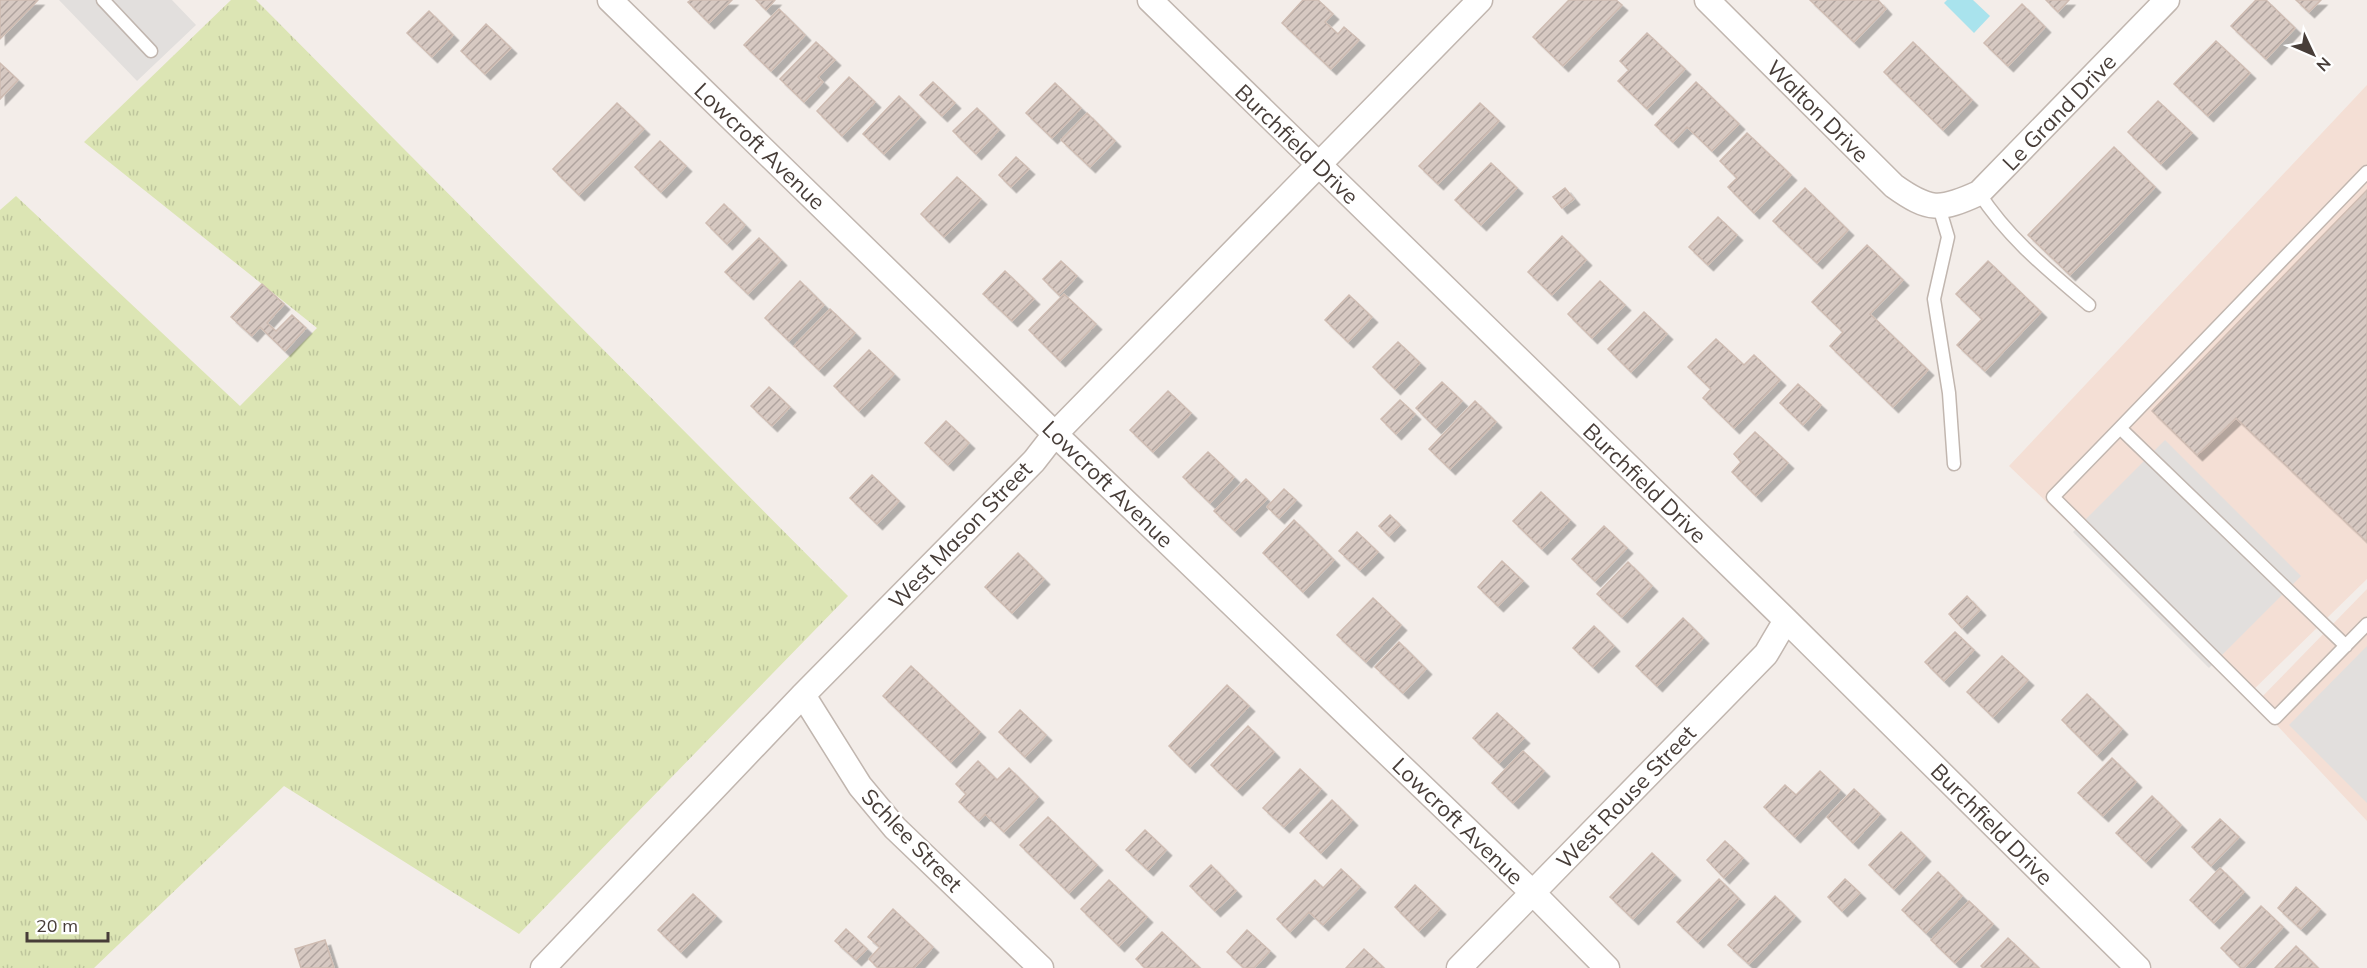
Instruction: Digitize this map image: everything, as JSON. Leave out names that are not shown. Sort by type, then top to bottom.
[{"type":"street","name":"Lowcroft Avenue","points":[[610,0],[1533,893],[1607,968]]},
{"type":"street","name":"Burchfield Drive","points":[[1150,0],[1786,620],[2138,968]]},
{"type":"street","name":"West Mason Street","points":[[543,968],[803,695],[1480,0]]},
{"type":"street","name":"Walton Drive","points":[[1707,0],[1894,186],[1916,201],[1939,207]]},
{"type":"street","name":"Le Grand Drive","points":[[1939,207],[1957,203],[1979,193],[2168,0]]},
{"type":"street","name":"West Rouse Street","points":[[1459,968],[1766,654],[1786,620]]},
{"type":"street","name":"Schlee Street","points":[[803,695],[860,786],[895,828],[1041,968]]},
{"type":"lane","points":[[103,0],[151,51]]},
{"type":"lane","points":[[2367,172],[2053,497],[2275,718],[2367,624]]},
{"type":"lane","points":[[1979,193],[2004,227],[2040,264],[2089,305]]},
{"type":"lane","points":[[1939,207],[1948,237],[1934,298],[1949,393],[1954,464]]},
{"type":"lane","points":[[2120,428],[2346,646]]},
{"type":"shaded area","points":[[59,0],[172,0],[196,25],[137,81]]},
{"type":"shaded area","points":[[2367,85],[2367,579],[2248,695],[2009,466]]},
{"type":"shaded area","points":[[2165,440],[2301,576],[2209,668],[2073,532]]},
{"type":"shaded area","points":[[2367,589],[2367,821],[2256,703]]},
{"type":"shaded area","points":[[2367,646],[2367,803],[2289,725]]},
{"type":"green space","points":[[231,0],[256,0],[848,596],[519,934],[284,786],[94,968],[0,968],[0,210],[16,196],[240,406],[317,328],[84,142]]},
{"type":"water","points":[[1947,0],[1973,0],[1990,16],[1974,33],[1944,3]]},
{"type":"building","points":[[0,0],[38,0],[0,39]]},
{"type":"building","points":[[691,0],[732,0],[709,23],[688,2]]},
{"type":"building","points":[[756,0],[775,0],[766,10]]},
{"type":"building","points":[[1303,0],[1318,0],[1333,14],[1325,22],[1338,34],[1344,27],[1359,40],[1331,69],[1282,23]]},
{"type":"building","points":[[1569,0],[1616,0],[1622,5],[1563,66],[1533,37]]},
{"type":"building","points":[[1810,0],[1878,0],[1886,9],[1854,42]]},
{"type":"building","points":[[2046,0],[2069,0],[2058,12]]},
{"type":"building","points":[[2256,0],[2266,0],[2295,28],[2266,59],[2231,26]]},
{"type":"building","points":[[2296,0],[2321,0],[2309,12]]},
{"type":"building","points":[[2022,4],[2045,27],[2008,66],[1984,43]]},
{"type":"building","points":[[779,9],[805,35],[771,71],[744,45]]},
{"type":"building","points":[[429,11],[453,35],[432,57],[407,33]]},
{"type":"building","points":[[486,24],[511,48],[485,74],[461,51]]},
{"type":"building","points":[[1647,33],[1685,69],[1647,109],[1618,81],[1629,70],[1620,61]]},
{"type":"building","points":[[2216,41],[2250,73],[2208,116],[2174,84]]},
{"type":"building","points":[[816,42],[835,60],[818,77],[823,82],[804,102],[780,79]]},
{"type":"building","points":[[1913,42],[1972,100],[1943,130],[1884,72]]},
{"type":"building","points":[[0,63],[18,80],[0,99]]},
{"type":"building","points":[[849,77],[875,102],[842,136],[817,111]]},
{"type":"building","points":[[933,82],[955,103],[942,116],[920,95]]},
{"type":"building","points":[[1696,82],[1739,124],[1712,151],[1687,127],[1673,142],[1655,125]]},
{"type":"building","points":[[1055,83],[1081,108],[1052,138],[1026,113]]},
{"type":"building","points":[[899,96],[920,117],[884,154],[863,134]]},
{"type":"building","points":[[2158,101],[2192,133],[2161,164],[2128,132]]},
{"type":"building","points":[[617,103],[644,129],[579,195],[553,169]]},
{"type":"building","points":[[1480,103],[1499,121],[1438,184],[1419,166]]},
{"type":"building","points":[[977,108],[999,130],[976,154],[953,131]]},
{"type":"building","points":[[1087,113],[1115,141],[1090,167],[1061,140]]},
{"type":"building","points":[[1747,133],[1791,175],[1754,213],[1728,187],[1737,178],[1720,161]]},
{"type":"building","points":[[660,141],[686,166],[661,192],[635,167]]},
{"type":"building","points":[[2114,147],[2155,187],[2070,275],[2028,235]]},
{"type":"building","points":[[1016,157],[1029,169],[1011,187],[999,175]]},
{"type":"building","points":[[1491,163],[1517,188],[1481,225],[1455,200]]},
{"type":"building","points":[[957,177],[981,199],[944,237],[921,214]]},
{"type":"building","points":[[1565,188],[1574,199],[1562,208],[1553,197]]},
{"type":"building","points":[[1805,188],[1848,230],[1817,263],[1773,221]]},
{"type":"building","points":[[2367,190],[2367,542],[2236,418],[2197,455],[2152,411]]},
{"type":"building","points":[[724,204],[745,225],[727,244],[706,223]]},
{"type":"building","points":[[1718,217],[1737,235],[1708,265],[1689,247]]},
{"type":"building","points":[[1562,236],[1586,260],[1552,295],[1528,272]]},
{"type":"building","points":[[759,238],[781,260],[748,294],[725,272]]},
{"type":"building","points":[[1867,245],[1903,280],[1870,314],[1928,370],[1893,407],[1830,346],[1843,332],[1812,302]]},
{"type":"building","points":[[1061,261],[1077,276],[1059,295],[1043,279]]},
{"type":"building","points":[[1988,261],[2041,312],[1985,371],[1957,345],[1982,319],[1956,294]]},
{"type":"building","points":[[1005,271],[1034,299],[1012,321],[983,294]]},
{"type":"building","points":[[800,281],[824,305],[789,341],[765,318]]},
{"type":"building","points":[[1600,281],[1625,305],[1592,338],[1568,314]]},
{"type":"building","points":[[262,284],[284,304],[267,323],[276,331],[292,315],[306,328],[285,351],[260,327],[252,336],[231,317]]},
{"type":"building","points":[[1064,294],[1096,324],[1060,361],[1029,330]]},
{"type":"building","points":[[1349,295],[1372,317],[1348,342],[1325,320]]},
{"type":"building","points":[[830,309],[855,333],[819,370],[794,346]]},
{"type":"building","points":[[1644,312],[1667,334],[1631,372],[1608,349]]},
{"type":"building","points":[[1716,339],[1744,365],[1754,355],[1780,380],[1734,428],[1703,398],[1711,389],[1688,367]]},
{"type":"building","points":[[1398,342],[1420,363],[1395,389],[1373,367]]},
{"type":"building","points":[[869,350],[894,374],[859,411],[834,386]]},
{"type":"building","points":[[1442,382],[1462,401],[1436,428],[1416,408]]},
{"type":"building","points":[[1798,384],[1821,405],[1803,425],[1780,403]]},
{"type":"building","points":[[769,387],[790,407],[772,426],[751,406]]},
{"type":"building","points":[[1168,391],[1191,413],[1153,452],[1130,430]]},
{"type":"building","points":[[1400,400],[1415,414],[1396,434],[1381,419]]},
{"type":"building","points":[[1475,401],[1496,422],[1450,469],[1429,449]]},
{"type":"building","points":[[946,421],[969,443],[948,465],[925,443]]},
{"type":"building","points":[[1755,432],[1788,463],[1756,496],[1732,472],[1741,462],[1734,454]]},
{"type":"building","points":[[1208,452],[1234,477],[1210,503],[1183,477]]},
{"type":"building","points":[[872,475],[899,501],[877,524],[850,498]]},
{"type":"building","points":[[1246,479],[1267,499],[1235,531],[1214,511]]},
{"type":"building","points":[[1284,489],[1296,500],[1279,518],[1267,507]]},
{"type":"building","points":[[1541,492],[1570,520],[1542,549],[1513,521]]},
{"type":"building","points":[[1390,515],[1400,525],[1389,536],[1379,526]]},
{"type":"building","points":[[1294,520],[1334,560],[1303,592],[1263,553]]},
{"type":"building","points":[[1604,526],[1627,548],[1595,581],[1572,559]]},
{"type":"building","points":[[1357,532],[1378,552],[1360,570],[1339,551]]},
{"type":"building","points":[[1018,553],[1044,579],[1012,613],[985,587]]},
{"type":"building","points":[[1502,561],[1523,581],[1498,606],[1478,587]]},
{"type":"building","points":[[1628,562],[1652,586],[1622,617],[1597,594]]},
{"type":"building","points":[[1967,596],[1980,610],[1962,628],[1949,614]]},
{"type":"building","points":[[1373,598],[1401,625],[1366,662],[1337,635]]},
{"type":"building","points":[[1683,618],[1703,638],[1657,686],[1636,666]]},
{"type":"building","points":[[1594,626],[1614,646],[1593,667],[1573,648]]},
{"type":"building","points":[[1955,632],[1974,650],[1944,681],[1925,662]]},
{"type":"building","points":[[1399,642],[1426,669],[1403,693],[1375,667]]},
{"type":"building","points":[[2002,656],[2028,680],[1993,717],[1967,692]]},
{"type":"building","points":[[911,666],[980,732],[951,762],[883,696]]},
{"type":"building","points":[[1227,685],[1249,706],[1190,767],[1169,746]]},
{"type":"building","points":[[2087,694],[2122,729],[2097,755],[2062,720]]},
{"type":"building","points":[[1020,710],[1046,735],[1025,757],[999,732]]},
{"type":"building","points":[[1497,713],[1524,738],[1499,763],[1473,738]]},
{"type":"building","points":[[1248,726],[1274,752],[1237,790],[1211,765]]},
{"type":"building","points":[[1523,751],[1544,771],[1513,803],[1492,783]]},
{"type":"building","points":[[2112,758],[2136,782],[2103,816],[2078,793]]},
{"type":"building","points":[[978,761],[997,780],[1009,768],[1038,797],[1004,832],[985,814],[979,821],[959,802],[966,794],[956,784]]},
{"type":"building","points":[[1300,769],[1321,789],[1284,827],[1263,808]]},
{"type":"building","points":[[1820,771],[1840,790],[1795,837],[1764,807],[1785,785],[1796,795]]},
{"type":"building","points":[[1854,789],[1880,814],[1853,843],[1827,817]]},
{"type":"building","points":[[2152,796],[2181,825],[2146,862],[2116,833]]},
{"type":"building","points":[[1332,800],[1352,820],[1321,853],[1300,833]]},
{"type":"building","points":[[1048,817],[1097,865],[1069,893],[1020,845]]},
{"type":"building","points":[[2220,819],[2239,837],[2211,866],[2192,847]]},
{"type":"building","points":[[1145,830],[1166,850],[1148,870],[1126,850]]},
{"type":"building","points":[[1901,832],[1925,856],[1894,889],[1869,865]]},
{"type":"building","points":[[1725,841],[1743,858],[1724,878],[1707,860]]},
{"type":"building","points":[[1652,853],[1675,875],[1633,919],[1610,897]]},
{"type":"building","points":[[1211,865],[1236,891],[1215,911],[1190,886]]},
{"type":"building","points":[[2220,868],[2244,892],[2214,923],[2190,900]]},
{"type":"building","points":[[1341,869],[1360,887],[1323,925],[1309,912],[1290,932],[1277,919],[1315,880],[1323,888]]},
{"type":"building","points":[[1938,872],[1962,896],[1926,933],[1902,910]]},
{"type":"building","points":[[1719,879],[1739,899],[1698,942],[1677,922]]},
{"type":"building","points":[[1845,879],[1860,893],[1842,911],[1828,897]]},
{"type":"building","points":[[1109,880],[1147,917],[1119,946],[1081,909]]},
{"type":"building","points":[[1415,885],[1440,909],[1419,931],[1395,907]]},
{"type":"building","points":[[2296,887],[2320,909],[2301,929],[2278,908]]},
{"type":"building","points":[[693,894],[716,916],[681,952],[658,930]]},
{"type":"building","points":[[1775,896],[1795,916],[1749,964],[1728,945]]},
{"type":"building","points":[[1969,901],[1993,924],[1955,963],[1931,940]]},
{"type":"building","points":[[2261,906],[2283,927],[2244,968],[2241,968],[2221,948]]},
{"type":"building","points":[[893,909],[933,947],[914,968],[878,968],[869,959],[880,947],[868,937]]},
{"type":"building","points":[[846,929],[867,949],[856,960],[835,941]]},
{"type":"building","points":[[1247,930],[1270,951],[1254,968],[1244,968],[1227,952]]},
{"type":"building","points":[[1162,932],[1200,968],[1145,968],[1136,959]]},
{"type":"building","points":[[2008,938],[2039,968],[1983,968],[1981,966]]},
{"type":"building","points":[[325,940],[334,968],[301,968],[295,949]]},
{"type":"building","points":[[2296,946],[2318,968],[2275,968]]},
{"type":"building","points":[[1364,949],[1384,968],[1346,968]]}]
